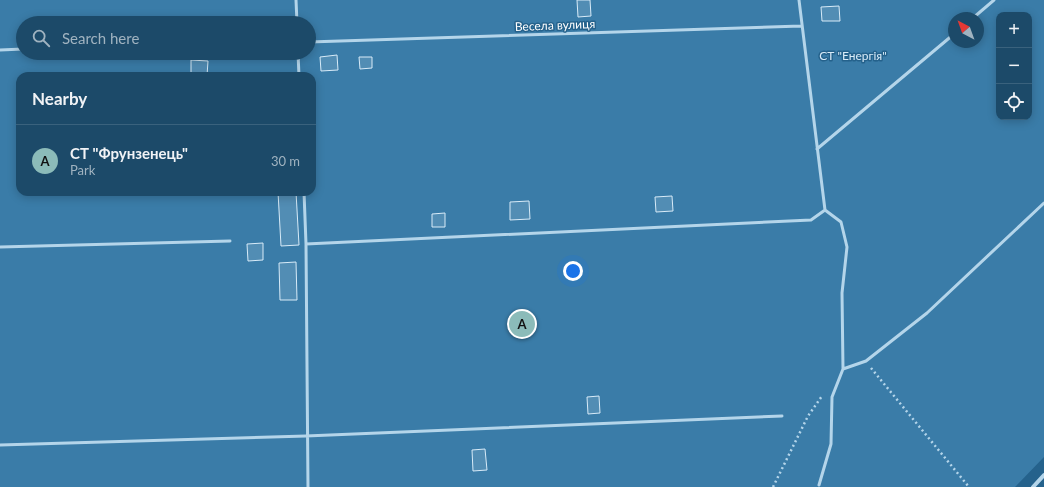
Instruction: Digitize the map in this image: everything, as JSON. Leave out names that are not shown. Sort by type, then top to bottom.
[{"type":"street","points":[[1033,487],[1044,475]]},
{"type":"lane","points":[[296,0],[297,16]]},
{"type":"lane","points":[[799,0],[826,210],[841,222],[847,247],[842,293],[843,369],[832,397],[831,444],[819,484]]},
{"type":"lane","points":[[979,12],[994,0]]},
{"type":"lane","name":"Весела вулиця","points":[[316,42],[802,26]]},
{"type":"lane","points":[[817,149],[948,39]]},
{"type":"lane","points":[[0,50],[16,49]]},
{"type":"lane","points":[[298,60],[299,72]]},
{"type":"lane","points":[[304,196],[306,244],[306,436],[308,487]]},
{"type":"lane","points":[[843,369],[866,361],[927,313],[1044,203]]},
{"type":"lane","points":[[306,244],[811,220],[826,210]]},
{"type":"lane","points":[[0,247],[230,241]]},
{"type":"lane","points":[[0,445],[306,436],[782,416]]},
{"type":"path","points":[[866,361],[969,487]]},
{"type":"path","points":[[773,487],[808,416],[825,392]]},
{"type":"green space","name":"СТ \"Енергія\"","points":[[0,0],[1044,0],[1044,457],[1015,487],[0,487]]},
{"type":"building","points":[[577,0],[590,0],[591,16],[578,17]]},
{"type":"building","points":[[839,6],[840,21],[822,21],[821,7]]},
{"type":"building","points":[[337,55],[338,70],[321,71],[320,57]]},
{"type":"building","points":[[359,57],[372,57],[372,68],[360,69]]},
{"type":"building","points":[[191,60],[208,61],[207,72],[191,72]]},
{"type":"building","points":[[278,196],[296,196],[299,245],[281,246]]},
{"type":"building","points":[[672,196],[673,211],[656,212],[655,197]]},
{"type":"building","points":[[529,201],[530,219],[510,220],[510,202]]},
{"type":"building","points":[[445,213],[445,227],[432,227],[432,214]]},
{"type":"building","points":[[263,243],[263,260],[248,261],[247,244]]},
{"type":"building","points":[[296,262],[297,300],[280,300],[279,263]]},
{"type":"building","points":[[599,396],[600,413],[588,414],[587,397]]},
{"type":"building","points":[[485,449],[487,470],[473,471],[472,450]]},
{"type":"place","name":"СТ \"Фрунзенець\"","points":[[522,324]]}]
